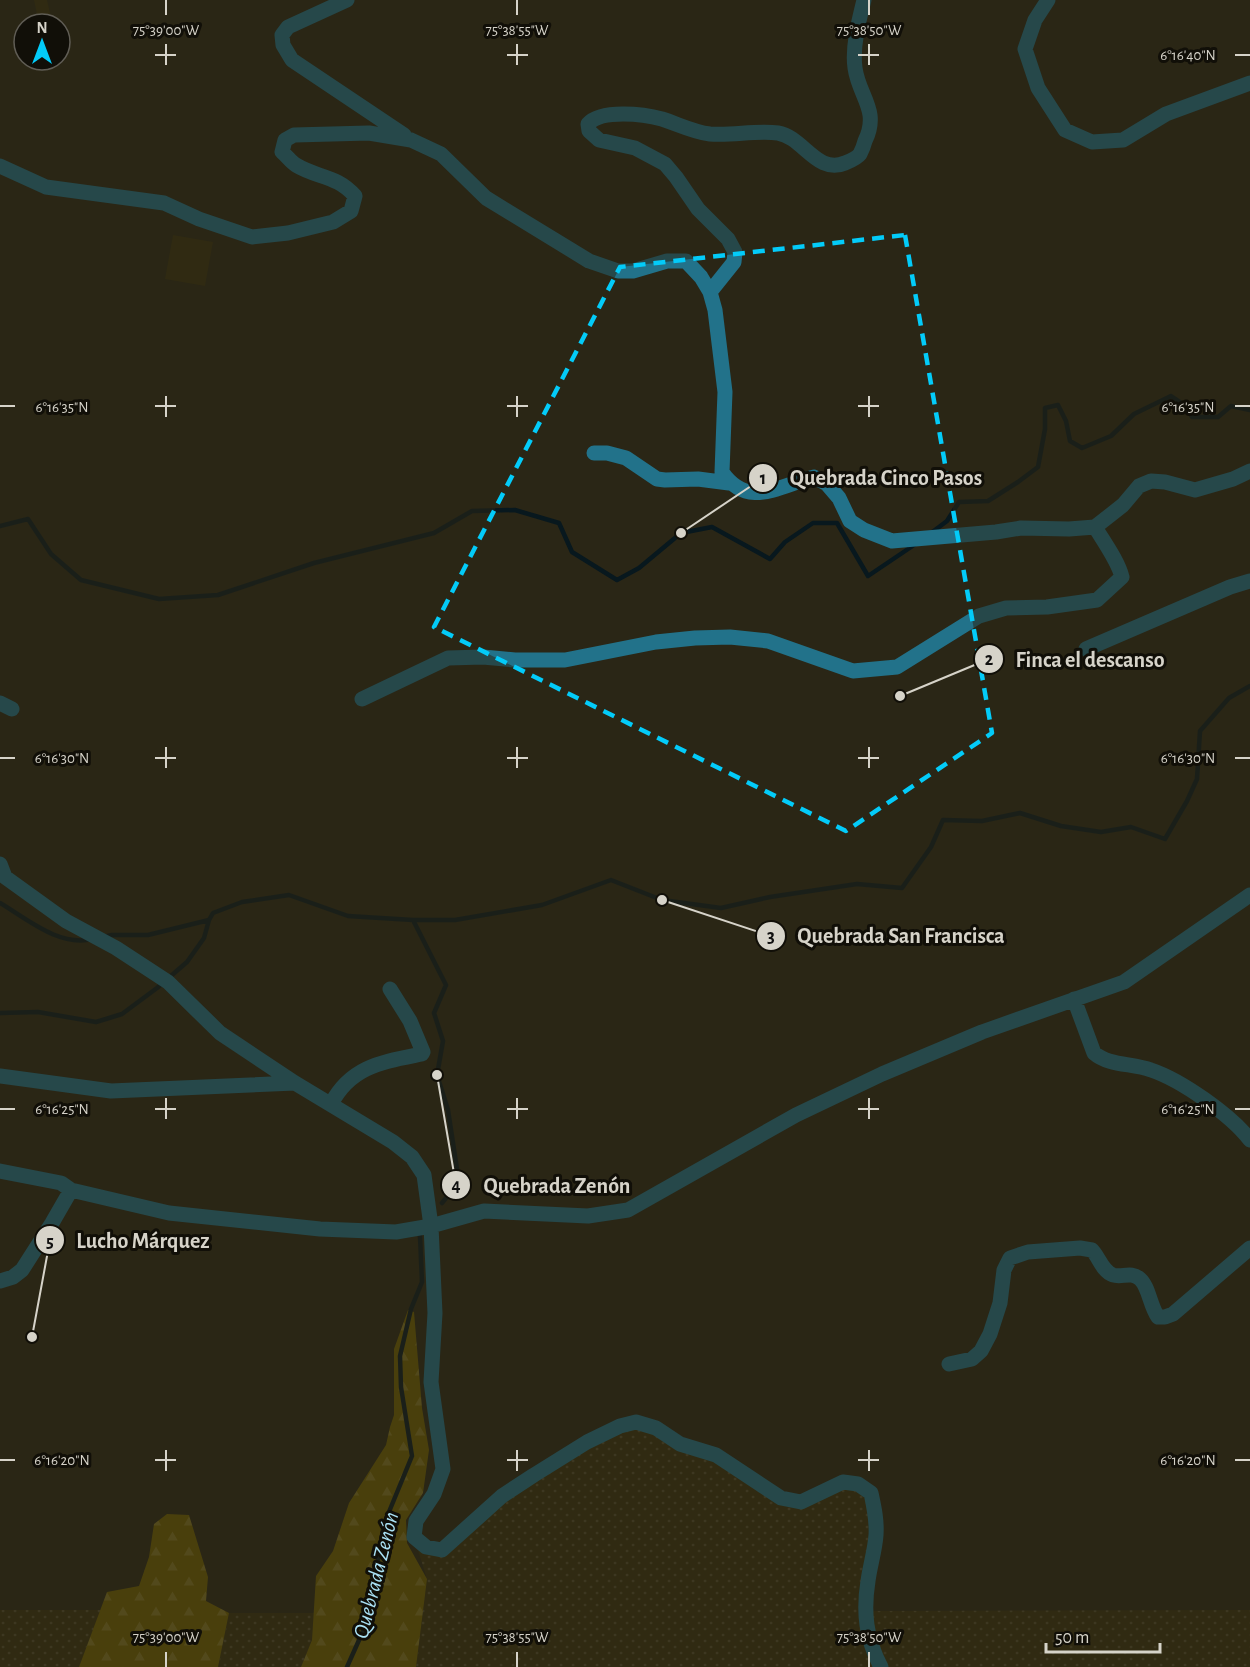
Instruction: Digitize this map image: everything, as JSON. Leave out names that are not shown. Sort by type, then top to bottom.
[{"type":"street","points":[[347,0],[288,27],[282,35],[284,45],[292,60],[411,140],[441,154],[486,198],[589,261],[618,271],[633,271],[667,261],[686,261],[701,277],[710,292],[715,310],[725,392],[722,472],[729,483]]},
{"type":"street","points":[[710,292],[734,262],[735,252],[728,238],[698,209],[665,164],[635,148],[599,140],[589,131],[588,124],[593,118],[606,114],[661,119],[706,134],[779,133],[794,139],[822,163],[839,165],[850,161],[859,155],[872,120],[854,65],[864,0]]},
{"type":"street","points":[[1048,0],[1035,20],[1025,49],[1038,88],[1065,130],[1092,142],[1123,140],[1166,114],[1250,83]]},
{"type":"street","points":[[0,166],[46,187],[164,203],[199,219],[252,237],[288,233],[333,222],[351,211],[355,196],[347,186],[297,165],[282,152],[285,140],[294,135],[369,133],[411,140]]},
{"type":"street","points":[[594,453],[607,453],[626,458],[657,478],[665,480],[698,479],[729,483],[747,493],[766,492],[814,477],[827,484],[839,498],[850,520],[864,530],[892,541],[1021,528],[1095,527],[1123,505],[1139,486],[1151,481],[1165,482],[1195,490],[1233,479],[1250,471]]},
{"type":"street","points":[[362,699],[448,658],[566,660],[656,642],[695,638],[768,641],[853,671],[897,666],[979,616],[1006,608],[1057,606],[1097,600],[1122,577],[1119,567],[1095,527]]},
{"type":"street","points":[[1086,649],[1230,587],[1250,582]]},
{"type":"street","points":[[0,864],[5,878],[66,921],[116,948],[166,980],[220,1033],[295,1083],[393,1142],[412,1157],[424,1175],[430,1226],[435,1313],[430,1382],[443,1469],[434,1494],[416,1521],[414,1537],[426,1547],[442,1550],[502,1496],[588,1442],[620,1426],[636,1422],[656,1428],[680,1444],[716,1455],[781,1498],[801,1502],[843,1482],[858,1484],[872,1493],[876,1514],[876,1536],[867,1585],[866,1629],[873,1652],[881,1667]]},
{"type":"street","points":[[0,1171],[61,1183],[71,1190],[169,1213],[320,1229],[396,1232],[430,1226],[484,1211],[588,1216],[628,1210],[796,1115],[882,1074],[982,1032],[1124,982],[1250,895]]},
{"type":"street","points":[[331,1104],[346,1082],[368,1066],[422,1054],[410,1021],[390,989]]},
{"type":"street","points":[[1074,999],[1094,1053],[1101,1059],[1152,1070],[1176,1082],[1221,1111],[1239,1126],[1250,1140]]},
{"type":"street","points":[[0,1076],[111,1091],[295,1083]]},
{"type":"street","points":[[0,1281],[13,1277],[22,1270],[71,1190]]},
{"type":"street","points":[[950,1364],[972,1359],[981,1350],[990,1334],[1000,1303],[1005,1265],[1016,1255],[1080,1248],[1092,1250],[1110,1274],[1134,1276],[1141,1279],[1158,1317],[1165,1317],[1173,1314],[1250,1248]]},
{"type":"highlighted area","points":[[905,235],[992,733],[846,831],[434,627],[620,267]]},
{"type":"shaded area","points":[[34,0],[47,0],[50,12],[36,12]]},
{"type":"shaded area","points":[[173,235],[213,242],[205,286],[165,279]]},
{"type":"shaded area","points":[[636,1422],[801,1502],[843,1482],[871,1493],[867,1611],[1250,1610],[1250,1667],[416,1667],[427,1579],[414,1537],[442,1550],[502,1496]]},
{"type":"shaded area","points":[[0,1610],[101,1610],[79,1667],[0,1667]]},
{"type":"shaded area","points":[[229,1613],[314,1613],[312,1640],[301,1667],[218,1667]]},
{"type":"green space","points":[[408,1310],[414,1312],[422,1408],[429,1450],[423,1493],[406,1520],[407,1543],[427,1579],[416,1667],[301,1667],[312,1640],[316,1576],[333,1551],[349,1503],[386,1445],[394,1415],[394,1349]]},
{"type":"green space","points":[[167,1514],[189,1515],[208,1577],[206,1601],[229,1613],[218,1667],[79,1667],[107,1592],[139,1586],[149,1557],[154,1524]]},
{"type":"waterway","points":[[931,533],[947,521],[959,502],[988,501],[1038,467],[1045,429],[1045,408],[1058,405],[1066,421],[1070,441],[1082,448],[1111,436],[1134,414],[1171,396],[1186,406],[1192,417],[1218,417],[1231,406],[1250,410]]},
{"type":"waterway","points":[[0,526],[28,519],[51,554],[81,580],[159,599],[218,595],[314,563],[434,533],[472,511],[515,510],[559,523],[572,552],[617,580],[639,568],[681,533],[712,527],[770,559],[785,542],[813,523],[837,523],[868,576],[914,545]]},
{"type":"waterway","points":[[0,1013],[38,1012],[96,1022],[122,1014],[187,962],[204,938],[213,913],[242,902],[289,895],[348,916],[455,920],[542,905],[611,880],[662,900],[721,908],[770,897],[857,884],[902,888],[931,847],[943,820],[982,821],[1020,813],[1061,826],[1101,832],[1131,827],[1165,839],[1197,779],[1200,731],[1229,698],[1250,686]]},
{"type":"waterway","points":[[0,903],[32,924],[56,935],[68,939],[92,939]]},
{"type":"waterway","points":[[103,937],[148,935],[209,920]]},
{"type":"waterway","name":"Quebrada Zenón","points":[[413,920],[446,985],[434,1013],[443,1041],[437,1075],[448,1110],[457,1169],[455,1187],[442,1203]]},
{"type":"waterway","name":"Quebrada Zenón","points":[[347,1667],[368,1620],[384,1524],[412,1456],[401,1387],[400,1356],[411,1309],[422,1282],[420,1236]]},
{"type":"place","name":"Quebrada Cinco Pasos","points":[[681,533]]},
{"type":"place","name":"Finca el descanso","points":[[900,696]]},
{"type":"place","name":"Quebrada San Francisca","points":[[662,900]]},
{"type":"place","name":"Quebrada Zenón","points":[[437,1075]]},
{"type":"place","name":"Lucho Márquez","points":[[32,1337]]}]
